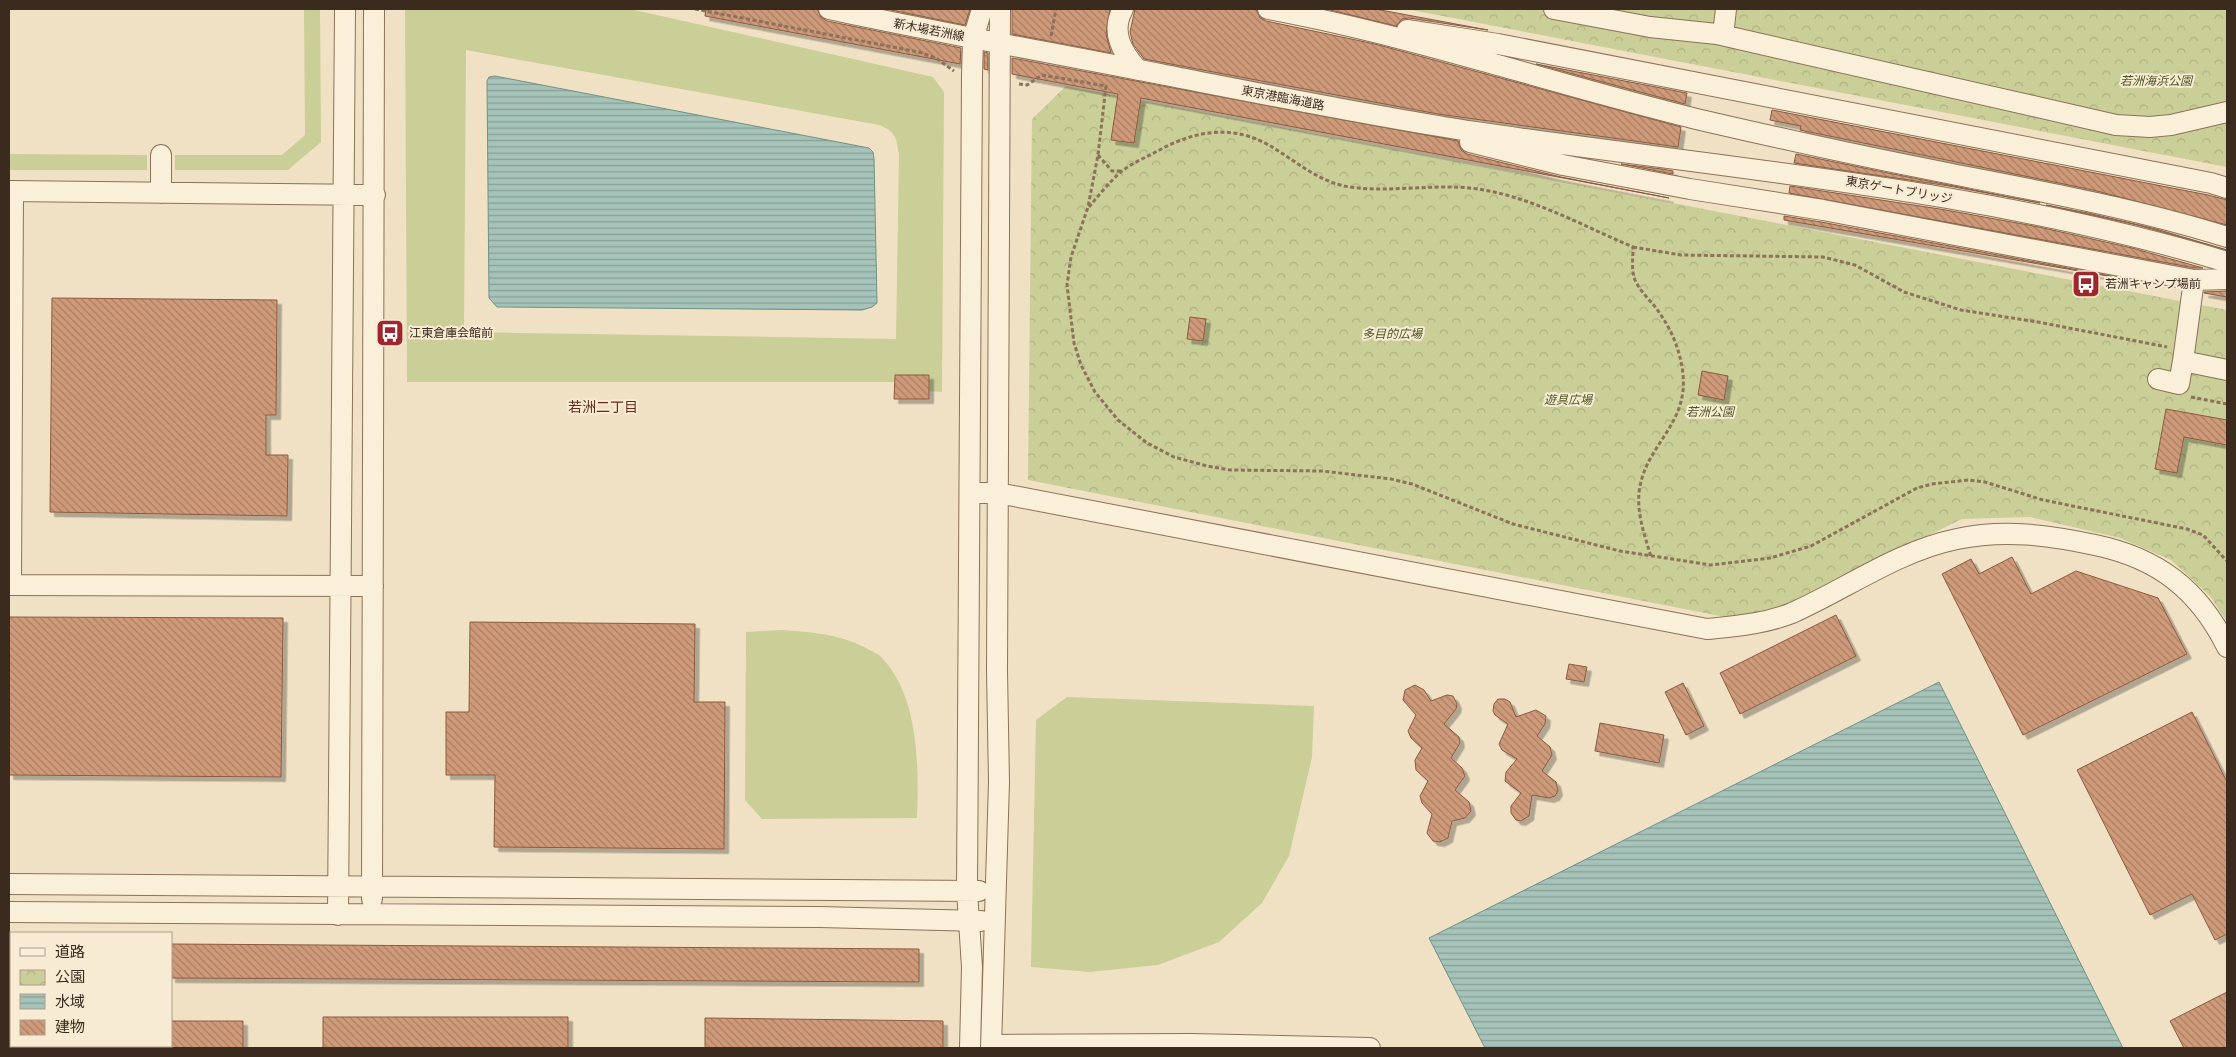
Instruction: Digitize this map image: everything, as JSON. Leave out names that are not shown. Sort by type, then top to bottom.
[{"type":"street","points":[[338,915],[342,194],[345,9]]},
{"type":"street","points":[[371,915],[375,195],[374,9]]},
{"type":"street","name":"新木場若洲線","points":[[828,9],[1001,44]]},
{"type":"street","points":[[970,1048],[972,967],[967,892],[973,39],[982,9]]},
{"type":"street","points":[[1000,9],[999,782],[991,1047],[1092,1047],[1191,1044],[1370,1048]]},
{"type":"street","points":[[1123,9],[1118,17],[1116,32],[1128,59],[1138,70]]},
{"type":"street","points":[[1554,9],[1650,27],[1722,35],[2116,125],[2150,127],[2171,125],[2227,112]]},
{"type":"street","points":[[1722,35],[1726,9]]},
{"type":"street","points":[[1277,10],[1498,44],[2212,183],[2227,188]]},
{"type":"street","name":"東京ゲートブリッジ","points":[[1277,10],[1394,38],[1576,88],[1822,148],[2134,211],[2227,237]]},
{"type":"street","name":"東京港臨海道路","points":[[1001,44],[1471,131],[1566,144]]},
{"type":"street","points":[[1280,97],[1563,165],[1690,189],[1823,210],[2194,280],[2227,280]]},
{"type":"street","name":"東京ゲートブリッジ","points":[[1566,144],[1819,176],[1937,196],[2104,230],[2227,262]]},
{"type":"street","points":[[161,155],[161,192]]},
{"type":"street","points":[[373,586],[10,585],[11,191],[375,195]]},
{"type":"street","points":[[2158,379],[2180,384],[2178,354],[2194,280]]},
{"type":"street","points":[[2178,354],[2227,370]]},
{"type":"street","points":[[970,493],[998,493],[1707,629],[1758,624],[1791,613],[1912,553],[1957,539],[2003,533],[2031,534],[2116,549],[2143,559],[2168,574],[2189,592],[2208,613],[2227,647]]},
{"type":"street","points":[[9,884],[997,892]]},
{"type":"street","points":[[9,912],[819,917],[995,921]]},
{"type":"path","points":[[695,9],[919,52],[936,58],[954,72]]},
{"type":"path","points":[[1027,85],[1042,75],[1106,86],[1098,156],[1088,207],[1071,257],[1067,285],[1074,343],[1095,392],[1118,420],[1147,443],[1174,457],[1230,470],[1322,471],[1391,479],[1412,484],[1513,524],[1651,557],[1711,565],[1790,554],[1811,546],[1917,488],[1932,484],[1968,480],[1985,482],[2043,500],[2186,529],[2203,535],[2227,561]]},
{"type":"path","points":[[1088,207],[1122,171],[1173,142],[1189,136],[1229,132],[1248,136],[1264,143],[1322,179],[1347,186],[1388,189],[1442,186],[1502,193],[1633,246],[1681,255],[1823,257],[1855,265],[1904,292],[1961,310],[2038,322],[2178,354]]},
{"type":"path","points":[[1098,156],[1112,170],[1122,171]]},
{"type":"path","points":[[1633,246],[1632,266],[1635,280],[1669,327],[1681,358],[1683,376],[1679,411],[1674,424],[1648,460],[1639,494],[1639,512],[1651,557]]},
{"type":"green space","points":[[304,9],[320,9],[321,142],[288,170],[175,170],[175,155],[282,155],[305,135]]},
{"type":"green space","points":[[405,9],[630,9],[933,77],[944,92],[942,392],[929,391],[929,375],[895,375],[894,382],[407,382]],"holes":[[[466,50],[879,125],[892,133],[897,143],[899,154],[896,339],[464,332]]]},
{"type":"green space","name":"若洲海浜公園","points":[[1406,9],[2227,9],[2227,167]]},
{"type":"green space","name":"若洲公園","points":[[1066,86],[2227,310],[2227,622],[2210,596],[2171,560],[2120,538],[2030,517],[1962,519],[1788,604],[1761,614],[1725,617],[1028,480],[1032,119]]},
{"type":"green space","points":[[9,154],[147,155],[147,170],[9,170]]},
{"type":"green space","points":[[782,630],[825,634],[856,643],[879,655],[894,674],[910,712],[914,734],[918,777],[917,818],[762,819],[745,800],[746,632]]},
{"type":"green space","points":[[1067,697],[1314,706],[1312,757],[1289,856],[1262,903],[1219,942],[1158,965],[1090,972],[1031,967],[1036,720]]},
{"type":"water","points":[[495,76],[869,148],[873,152],[874,158],[877,303],[872,307],[862,310],[497,307],[489,298],[487,81],[489,77]]},
{"type":"water","points":[[1939,682],[2123,1048],[1485,1048],[1429,938]]},
{"type":"building","points":[[706,9],[817,9],[821,17],[827,21],[961,48],[960,64],[705,16]]},
{"type":"building","points":[[886,9],[970,9],[965,25]]},
{"type":"building","points":[[1012,9],[1110,9],[1106,34],[1111,53],[1012,34]]},
{"type":"building","points":[[1135,9],[1256,9],[1260,18],[1266,21],[1375,44],[1681,127],[1678,147],[1438,114],[1144,59],[1133,44],[1130,32]]},
{"type":"building","points":[[1326,9],[1375,9],[1488,30],[1409,18],[1402,19],[1396,26]]},
{"type":"building","points":[[984,52],[988,53],[988,70],[984,69]]},
{"type":"building","points":[[1012,58],[1458,141],[1461,150],[1467,154],[1561,177],[1669,198],[1141,98],[1134,143],[1111,140],[1118,94],[1012,74]]},
{"type":"building","points":[[1536,64],[1687,93],[1685,104],[1599,81]]},
{"type":"building","points":[[1772,110],[2208,195],[2227,200],[2227,225],[2093,190],[1800,130],[1801,126],[1770,120]]},
{"type":"building","points":[[1796,154],[2040,203],[1949,186],[1794,163]]},
{"type":"building","points":[[1621,164],[1673,171],[1673,174]]},
{"type":"building","points":[[1790,186],[1946,210],[2039,227],[2132,248],[2203,268],[1789,193]]},
{"type":"building","points":[[2046,205],[2156,229],[2227,250],[2137,225]]},
{"type":"building","points":[[1784,216],[1821,222],[2137,281],[1784,220]]},
{"type":"building","points":[[2227,291],[2227,297],[2204,293],[2204,292]]},
{"type":"building","points":[[52,298],[277,300],[276,415],[266,415],[266,455],[288,455],[287,516],[50,512]]},
{"type":"building","points":[[1190,317],[1206,319],[1203,341],[1187,339]]},
{"type":"building","points":[[1702,371],[1728,376],[1724,400],[1698,395]]},
{"type":"building","points":[[895,375],[929,375],[929,399],[894,399]]},
{"type":"building","points":[[2166,409],[2227,420],[2227,445],[2184,437],[2177,473],[2155,469]]},
{"type":"building","points":[[2012,557],[2031,594],[2076,571],[2158,598],[2187,654],[2023,735],[1942,574],[1971,559],[1979,574]]},
{"type":"building","points":[[1836,615],[1856,656],[1740,714],[1720,673]]},
{"type":"building","points":[[9,617],[283,618],[281,777],[9,775]]},
{"type":"building","points":[[470,622],[695,624],[694,702],[725,702],[724,849],[494,847],[495,775],[446,775],[446,712],[469,712]]},
{"type":"building","points":[[1569,664],[1587,667],[1584,682],[1566,679]]},
{"type":"building","points":[[1683,683],[1704,726],[1686,735],[1665,692]]},
{"type":"building","points":[[1415,685],[1424,690],[1431,701],[1447,695],[1453,696],[1457,704],[1456,709],[1444,724],[1459,737],[1460,743],[1451,758],[1462,768],[1465,776],[1455,790],[1469,802],[1471,811],[1465,818],[1452,821],[1448,838],[1440,842],[1433,841],[1427,833],[1432,814],[1422,803],[1420,796],[1428,781],[1416,770],[1415,760],[1422,748],[1411,738],[1408,731],[1416,715],[1403,700],[1405,690]]},
{"type":"building","points":[[1498,699],[1505,699],[1510,702],[1516,717],[1536,710],[1546,716],[1545,724],[1537,736],[1550,747],[1552,755],[1542,771],[1556,782],[1558,791],[1555,796],[1549,798],[1532,795],[1529,816],[1521,821],[1516,820],[1511,813],[1511,806],[1521,793],[1505,781],[1506,772],[1517,759],[1502,750],[1499,744],[1508,724],[1495,715],[1493,711],[1494,704]]},
{"type":"building","points":[[2192,712],[2227,782],[2227,934],[2215,940],[2192,894],[2150,915],[2077,770]]},
{"type":"building","points":[[1600,723],[1664,735],[1659,763],[1595,751]]},
{"type":"building","points":[[172,944],[919,949],[919,982],[172,978]]},
{"type":"building","points":[[2227,992],[2227,1048],[2184,1048],[2170,1021]]},
{"type":"building","points":[[323,1017],[568,1017],[568,1048],[323,1048]]},
{"type":"building","points":[[705,1018],[943,1021],[943,1048],[705,1048]]},
{"type":"building","points":[[172,1021],[243,1021],[243,1048],[171,1048]]},
{"type":"place","name":"若洲キャンプ場前","points":[[2086,284]]},
{"type":"place","name":"江東倉庫会館前","points":[[390,333]]},
{"type":"district","name":"若洲二丁目","points":[[603,407]]},
{"type":"park label","name":"多目的広場","points":[[1392,334]]},
{"type":"park label","name":"遊具広場","points":[[1568,400]]}]
